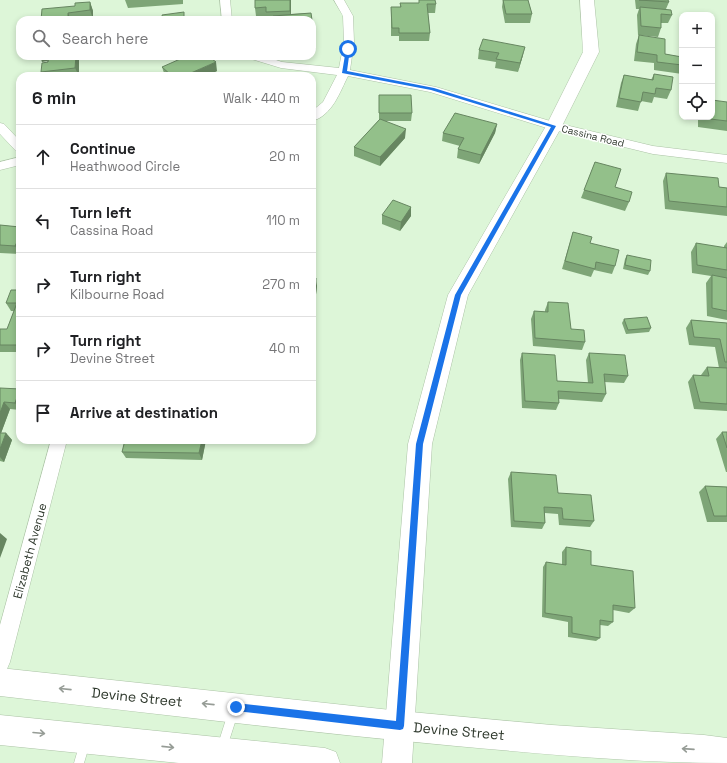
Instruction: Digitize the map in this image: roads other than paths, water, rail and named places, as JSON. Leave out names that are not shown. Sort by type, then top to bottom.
[{"type":"street","points":[[225,0],[227,16]]},
{"type":"street","points":[[316,114],[328,104],[344,72],[349,42],[348,16],[339,0]]},
{"type":"street","points":[[397,763],[420,444],[458,295],[554,126],[590,52],[587,0]]},
{"type":"street","name":"Cassina Road","points":[[265,60],[281,65],[344,72],[432,89],[554,126],[653,150],[727,159]]},
{"type":"street","points":[[0,127],[16,144]]},
{"type":"street","points":[[0,166],[16,162]]},
{"type":"street","name":"Elizabeth Avenue","points":[[0,662],[58,444]]},
{"type":"street","name":"Devine Street","points":[[0,682],[400,726],[552,740],[704,750],[727,753]]},
{"type":"street","points":[[0,730],[83,750],[325,763]]},
{"type":"lane","points":[[219,758],[236,707]]}]
